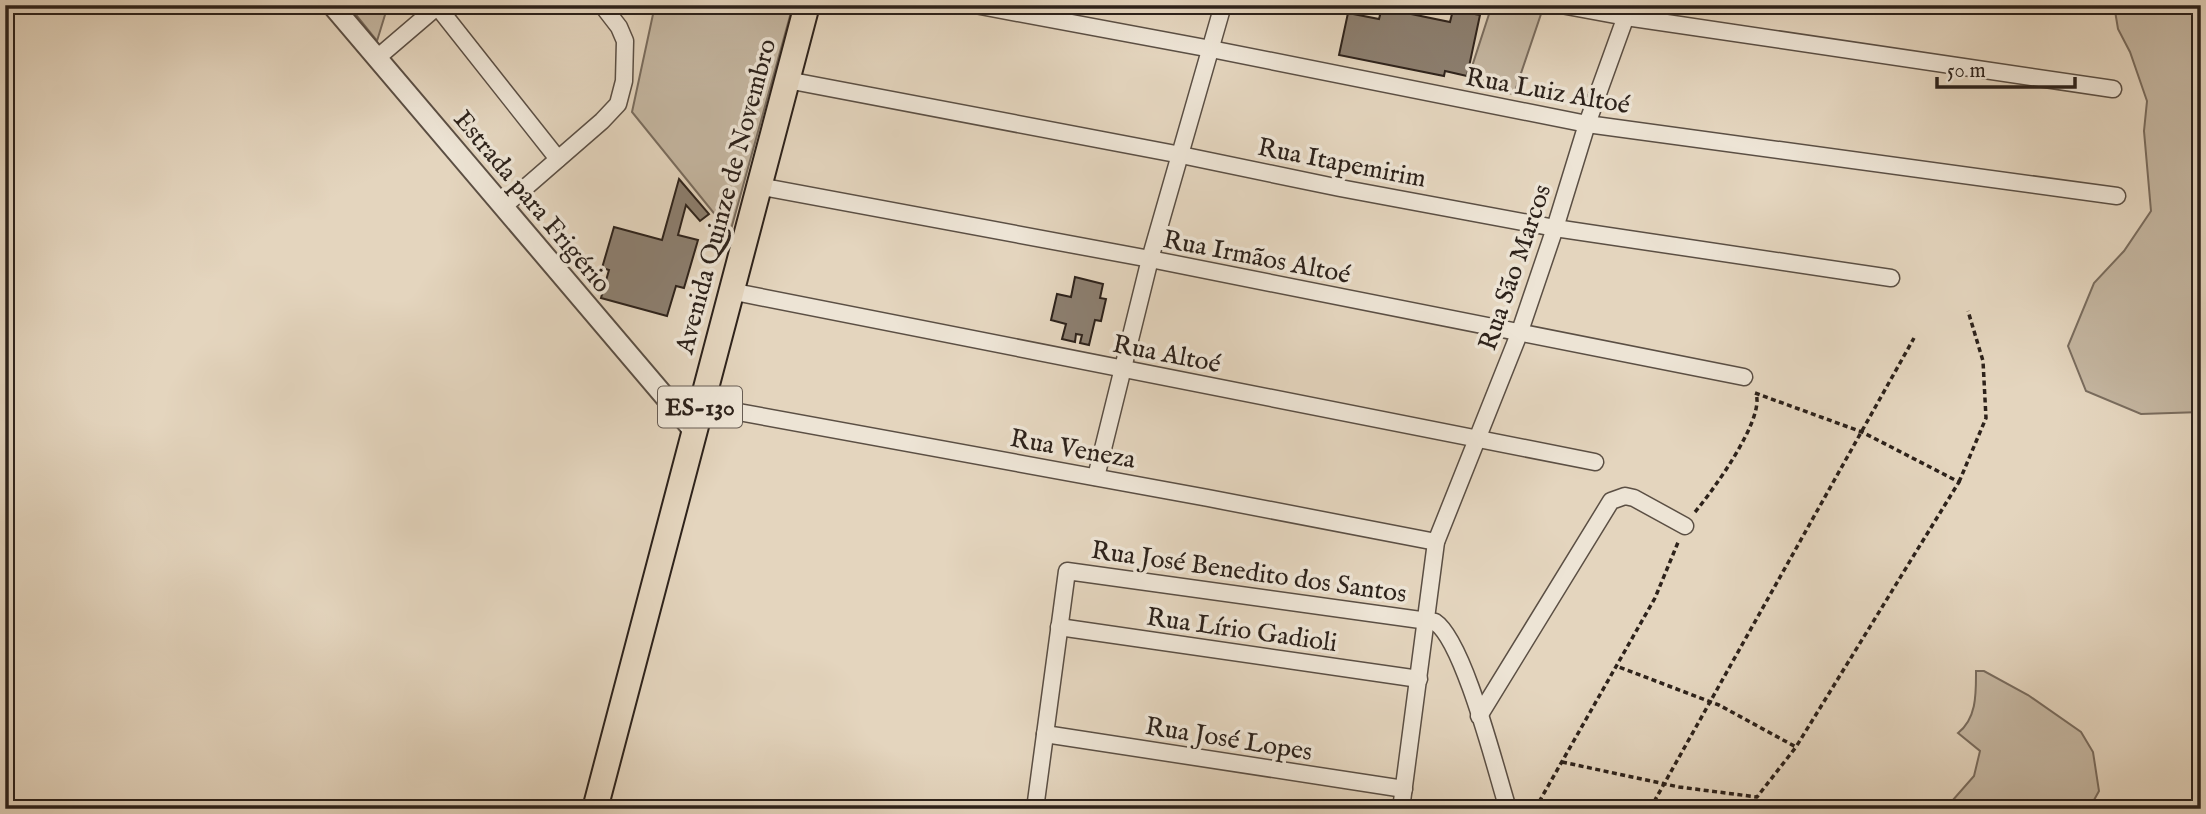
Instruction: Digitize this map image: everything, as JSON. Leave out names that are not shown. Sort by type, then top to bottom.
[{"type":"main road","name":"Avenida Quinze de Novembro","points":[[595,809],[807,5]]},
{"type":"street","name":"Estrada para Frigério","points":[[332,5],[694,431]]},
{"type":"street","points":[[503,207],[612,111],[621,94],[625,41],[619,27],[603,5]]},
{"type":"street","name":"Rua Luiz Altoé","points":[[975,5],[1587,124],[2117,196]]},
{"type":"street","points":[[1096,477],[1150,259],[1223,5]]},
{"type":"street","points":[[1561,5],[1628,11],[2113,89]]},
{"type":"street","points":[[377,58],[438,6],[558,159]]},
{"type":"street","name":"Rua São Marcos","points":[[1401,809],[1436,542],[1519,334],[1587,124],[1628,11]]},
{"type":"street","name":"Rua Itapemirim","points":[[787,80],[1555,228],[1891,278]]},
{"type":"street","name":"Rua Irmãos Altoé","points":[[758,186],[1150,259],[1744,377]]},
{"type":"street","name":"Rua Altoé","points":[[730,290],[1595,462]]},
{"type":"street","name":"Rua Veneza","points":[[701,405],[1436,542]]},
{"type":"street","points":[[1479,716],[1611,501],[1625,496],[1634,499],[1685,526]]},
{"type":"street","name":"Rua José Benedito dos Santos","points":[[1059,627],[1067,571],[1425,621]]},
{"type":"street","points":[[1425,621],[1440,626],[1452,642],[1508,809]]},
{"type":"street","points":[[1035,809],[1059,627]]},
{"type":"street","name":"Rua Lírio Gadioli","points":[[1059,627],[1419,679]]},
{"type":"street","name":"Rua José Lopes","points":[[1045,734],[1405,789]]},
{"type":"path","points":[[1562,762],[1664,784],[1757,797],[1796,747],[1959,481],[1986,418],[1983,361],[1968,311]]},
{"type":"path","points":[[1650,809],[1914,338]]},
{"type":"path","points":[[1535,809],[1659,590],[1685,526],[1710,495],[1731,462],[1752,420],[1758,399],[1744,377]]},
{"type":"path","points":[[1755,393],[1862,432],[1959,481]]},
{"type":"path","points":[[1616,666],[1710,701],[1796,747]]},
{"type":"shaded area","points":[[348,5],[388,5],[377,41]]},
{"type":"shaded area","points":[[655,5],[793,5],[730,233],[632,112]]},
{"type":"shaded area","points":[[1492,5],[1541,14],[1514,94],[1466,85]]},
{"type":"shaded area","points":[[2114,5],[2201,5],[2201,120],[2194,126],[2201,155],[2202,198],[2195,236],[2194,265],[2199,283],[2201,282],[2201,412],[2141,414],[2086,391],[2068,346],[2094,283],[2124,251],[2151,211],[2144,131],[2147,101],[2130,52],[2118,29]]},
{"type":"shaded area","points":[[1976,671],[1984,671],[2028,695],[2081,732],[2093,752],[2099,791],[2089,809],[1945,809],[1974,776],[1980,751],[1958,733],[1972,713]]},
{"type":"building","points":[[1380,5],[1378,14],[1342,7]]},
{"type":"building","points":[[1382,8],[1450,22],[1453,10],[1480,15],[1467,76],[1445,71],[1444,76],[1339,55],[1348,13],[1379,19]]},
{"type":"building","points":[[679,179],[709,214],[700,221],[686,205],[678,235],[698,240],[684,288],[676,286],[667,316],[601,298],[609,270],[602,268],[614,227],[662,240]]},
{"type":"building","points":[[1075,277],[1103,284],[1100,298],[1106,299],[1101,321],[1095,320],[1089,345],[1080,343],[1082,335],[1076,334],[1075,342],[1062,339],[1066,324],[1051,320],[1057,294],[1071,297]]}]
